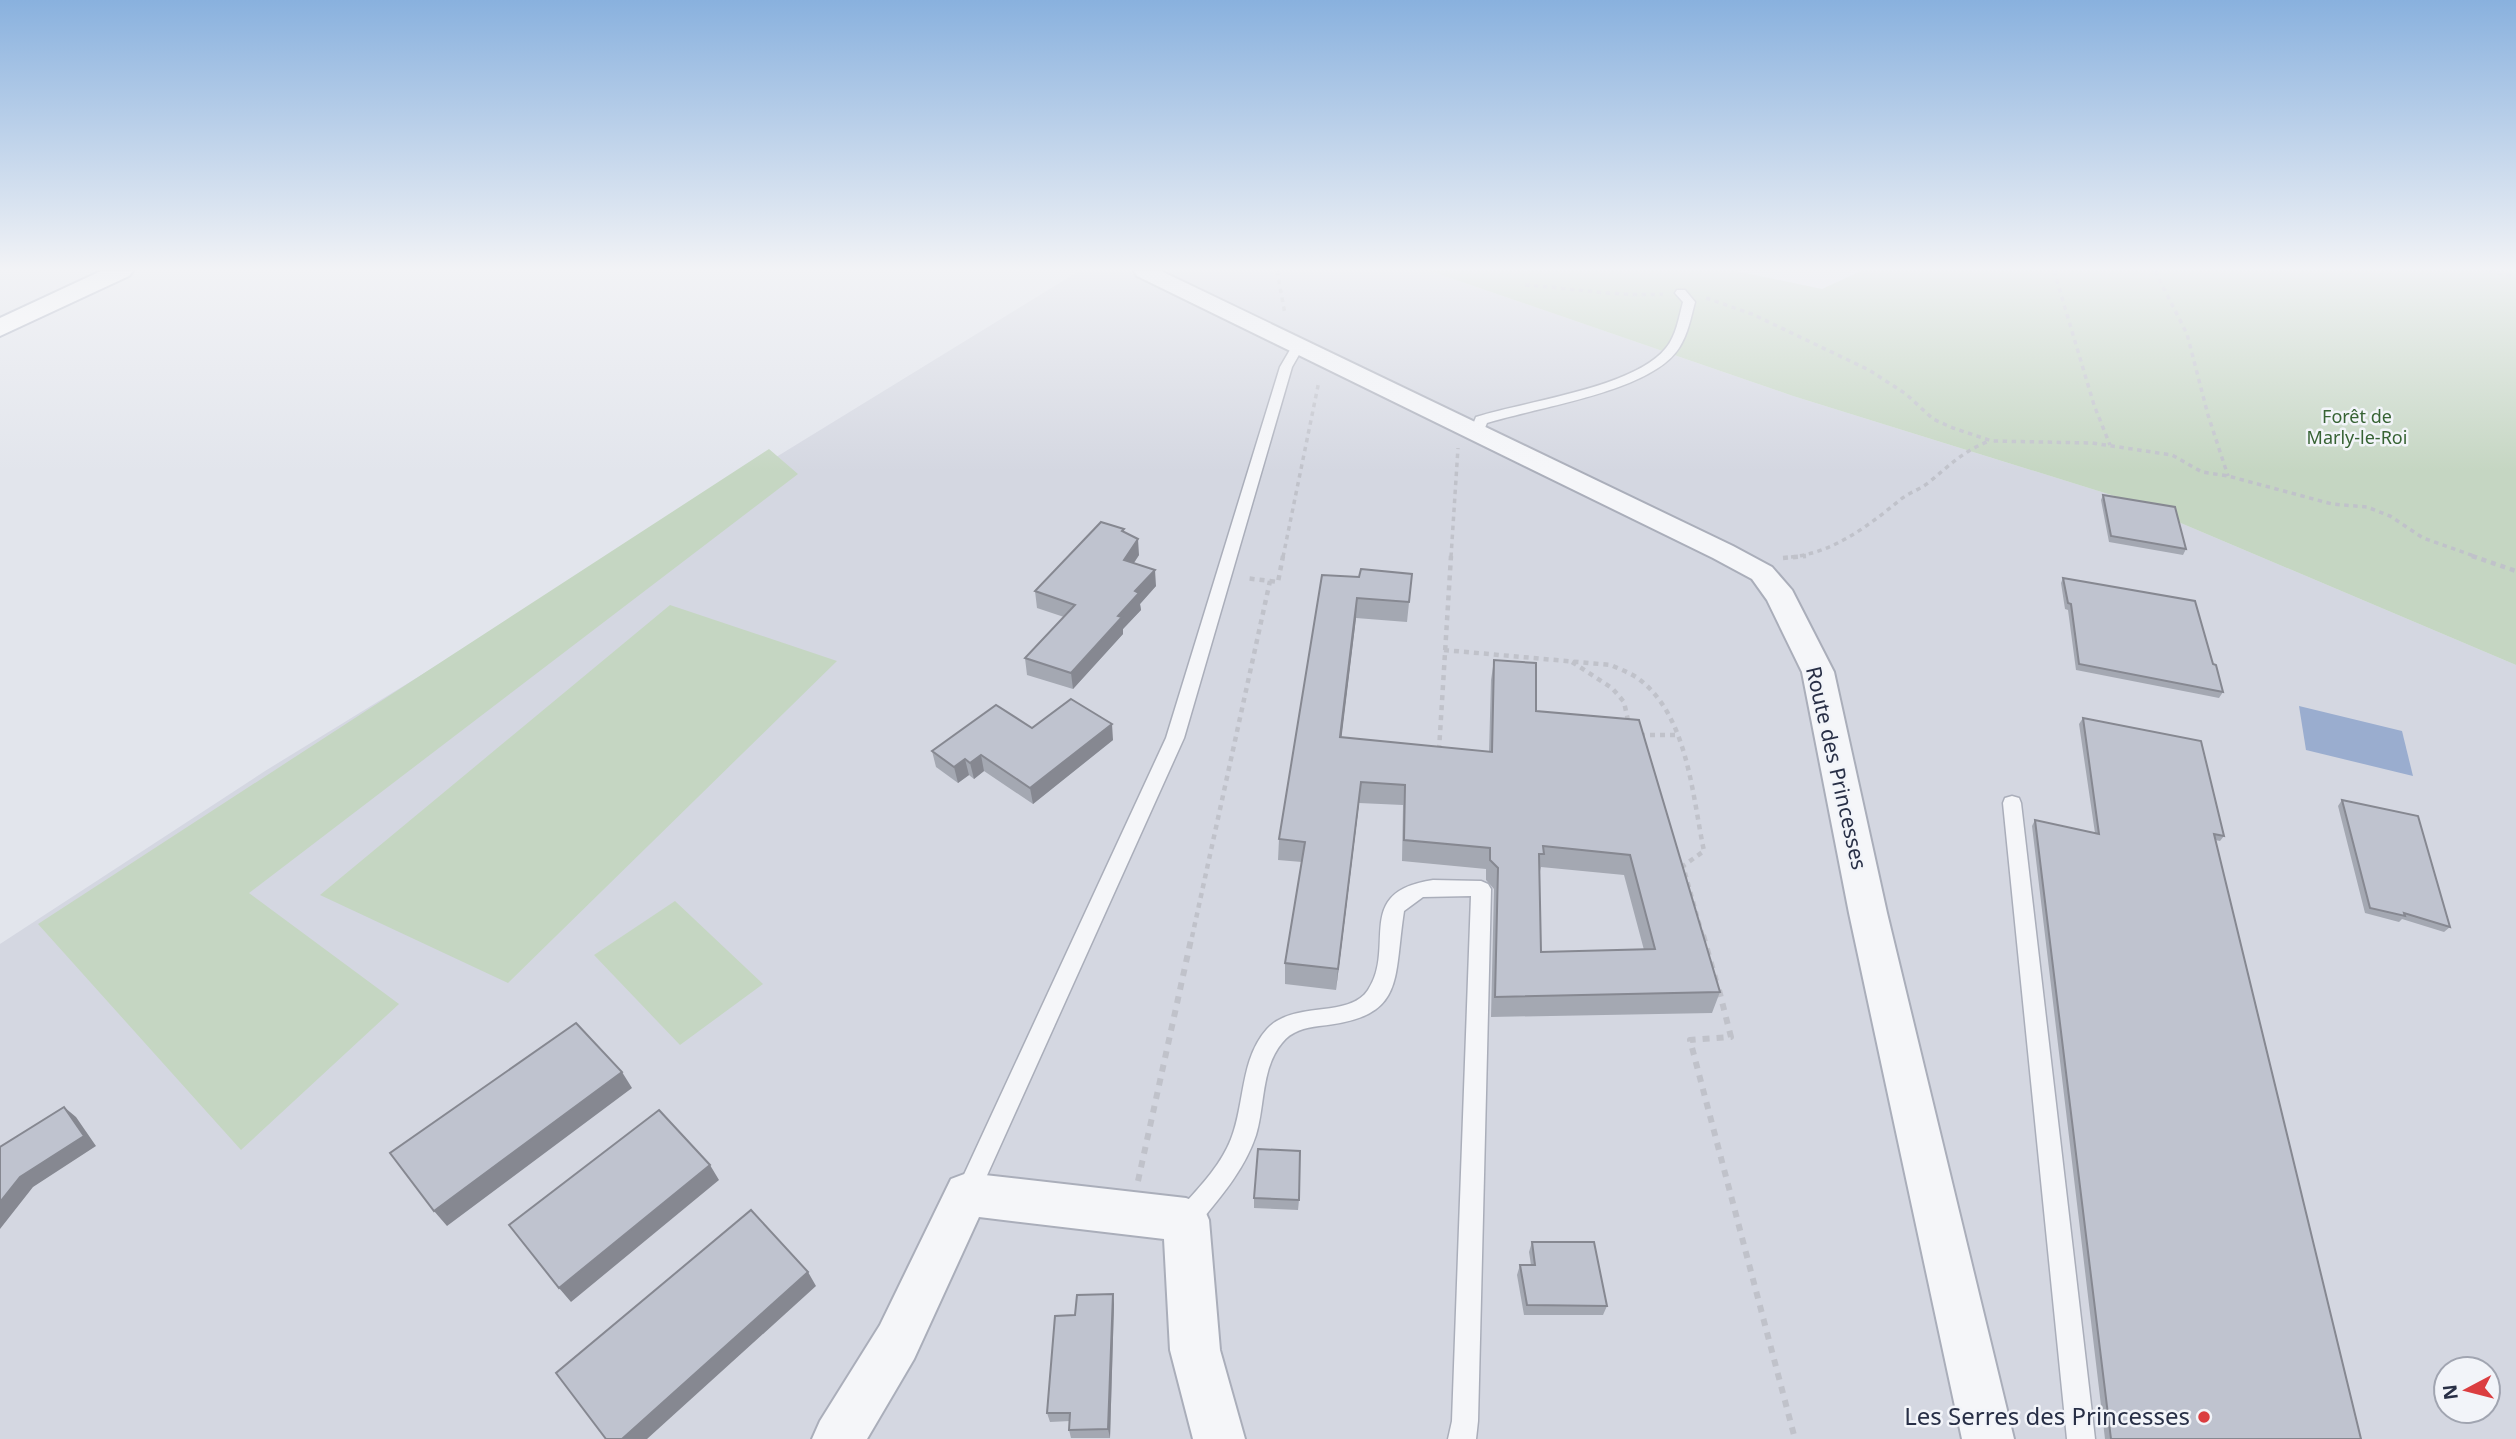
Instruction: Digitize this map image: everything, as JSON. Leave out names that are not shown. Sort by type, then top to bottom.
[{"type":"street","name":"Route des Princesses","points":[[1284,338],[1467,439],[1736,559],[1762,573],[1781,597],[1818,672],[1868,913],[1988,1439]]},
{"type":"street","points":[[838,1439],[897,1342],[967,1194],[1186,1220],[1195,1350],[1219,1439]]},
{"type":"lane","points":[[1467,439],[1481,419],[1595,388],[1655,366],[1672,350],[1677,338]]},
{"type":"lane","points":[[967,1194],[1175,738],[1286,367],[1300,346]]},
{"type":"lane","points":[[2012,803],[2081,1439]]},
{"type":"lane","points":[[1186,1220],[1223,1177],[1235,1156],[1245,1135],[1257,1070],[1266,1048],[1281,1028],[1300,1018],[1335,1017],[1372,1004],[1380,991],[1394,908],[1401,897],[1411,891],[1429,887],[1481,889],[1466,1407],[1462,1439]]},
{"type":"path","points":[[1224,576],[1278,582],[1319,377],[1298,338]]},
{"type":"path","points":[[1803,338],[1852,361],[1906,394],[1933,419],[1992,441],[2110,445],[2172,455],[2202,472],[2228,476],[2332,504],[2367,507],[2390,516],[2423,538],[2516,571]]},
{"type":"path","points":[[2074,338],[2094,405],[2110,445]]},
{"type":"path","points":[[2188,338],[2208,415],[2228,476]]},
{"type":"path","points":[[1438,761],[1444,650],[1467,439]]},
{"type":"path","points":[[1736,559],[1805,556],[1841,542],[1880,518],[1902,498],[1926,485],[1951,461],[1973,447],[1992,441]]},
{"type":"path","points":[[1131,1214],[1270,582]]},
{"type":"path","points":[[1444,650],[1611,665],[1624,669],[1645,684],[1668,711],[1678,735],[1704,851],[1683,866],[1731,1037],[1690,1040],[1794,1439]]},
{"type":"path","points":[[1571,661],[1612,688],[1624,702],[1631,735],[1678,735]]},
{"type":"shaded area","points":[[970,338],[1625,338],[1793,396],[2124,499],[2516,665],[2516,1439],[0,1439],[0,944],[265,771]]},
{"type":"green space","name":"Forêt de Marly-le-Roi","points":[[1625,338],[2516,338],[2516,665],[2124,499],[1793,396]]},
{"type":"green space","points":[[769,449],[798,474],[249,893],[399,1004],[241,1150],[38,924]]},
{"type":"green space","points":[[670,605],[837,661],[508,983],[320,895]]},
{"type":"green space","points":[[675,901],[763,984],[680,1045],[594,955]]},
{"type":"water","points":[[2299,706],[2402,731],[2413,776],[2306,750]]},
{"type":"building","points":[[2103,495],[2175,507],[2186,549],[2111,536]]},
{"type":"building","points":[[1101,522],[1124,529],[1122,531],[1138,539],[1124,560],[1155,570],[1135,591],[1139,593],[1118,616],[1122,617],[1071,673],[1025,658],[1075,605],[1035,591]]},
{"type":"building","points":[[1361,569],[1412,574],[1409,602],[1357,598],[1340,737],[1492,752],[1494,660],[1536,663],[1536,711],[1639,720],[1720,992],[1495,997],[1498,868],[1490,860],[1490,848],[1404,840],[1405,785],[1361,782],[1338,969],[1285,963],[1305,842],[1279,839],[1322,575],[1359,577]],"holes":[[[1543,846],[1630,855],[1655,949],[1541,952],[1539,854],[1544,854]]]},
{"type":"building","points":[[2063,578],[2195,601],[2223,692],[2079,664],[2071,604],[2068,603]]},
{"type":"building","points":[[1071,699],[1112,724],[1030,788],[981,755],[970,763],[965,759],[954,767],[932,751],[996,705],[1032,728]]},
{"type":"building","points":[[2083,718],[2201,741],[2224,836],[2214,834],[2361,1439],[2111,1439],[2035,820],[2099,834]]},
{"type":"building","points":[[2342,800],[2418,816],[2450,927],[2404,913],[2405,916],[2370,908]]},
{"type":"building","points":[[576,1023],[622,1072],[434,1211],[390,1153]]},
{"type":"building","points":[[64,1107],[84,1136],[20,1177],[0,1202],[0,1147]]},
{"type":"building","points":[[659,1110],[710,1165],[559,1288],[509,1225]]},
{"type":"building","points":[[1258,1149],[1300,1151],[1299,1200],[1254,1198]]},
{"type":"building","points":[[751,1210],[808,1272],[622,1439],[606,1439],[556,1373]]},
{"type":"building","points":[[1532,1242],[1594,1242],[1607,1306],[1527,1305],[1520,1265],[1535,1265]]},
{"type":"building","points":[[1113,1294],[1108,1429],[1069,1430],[1070,1413],[1047,1413],[1055,1316],[1075,1315],[1077,1295]]},
{"type":"place","name":"Les Serres des Princesses","points":[[2204,1417]]}]
